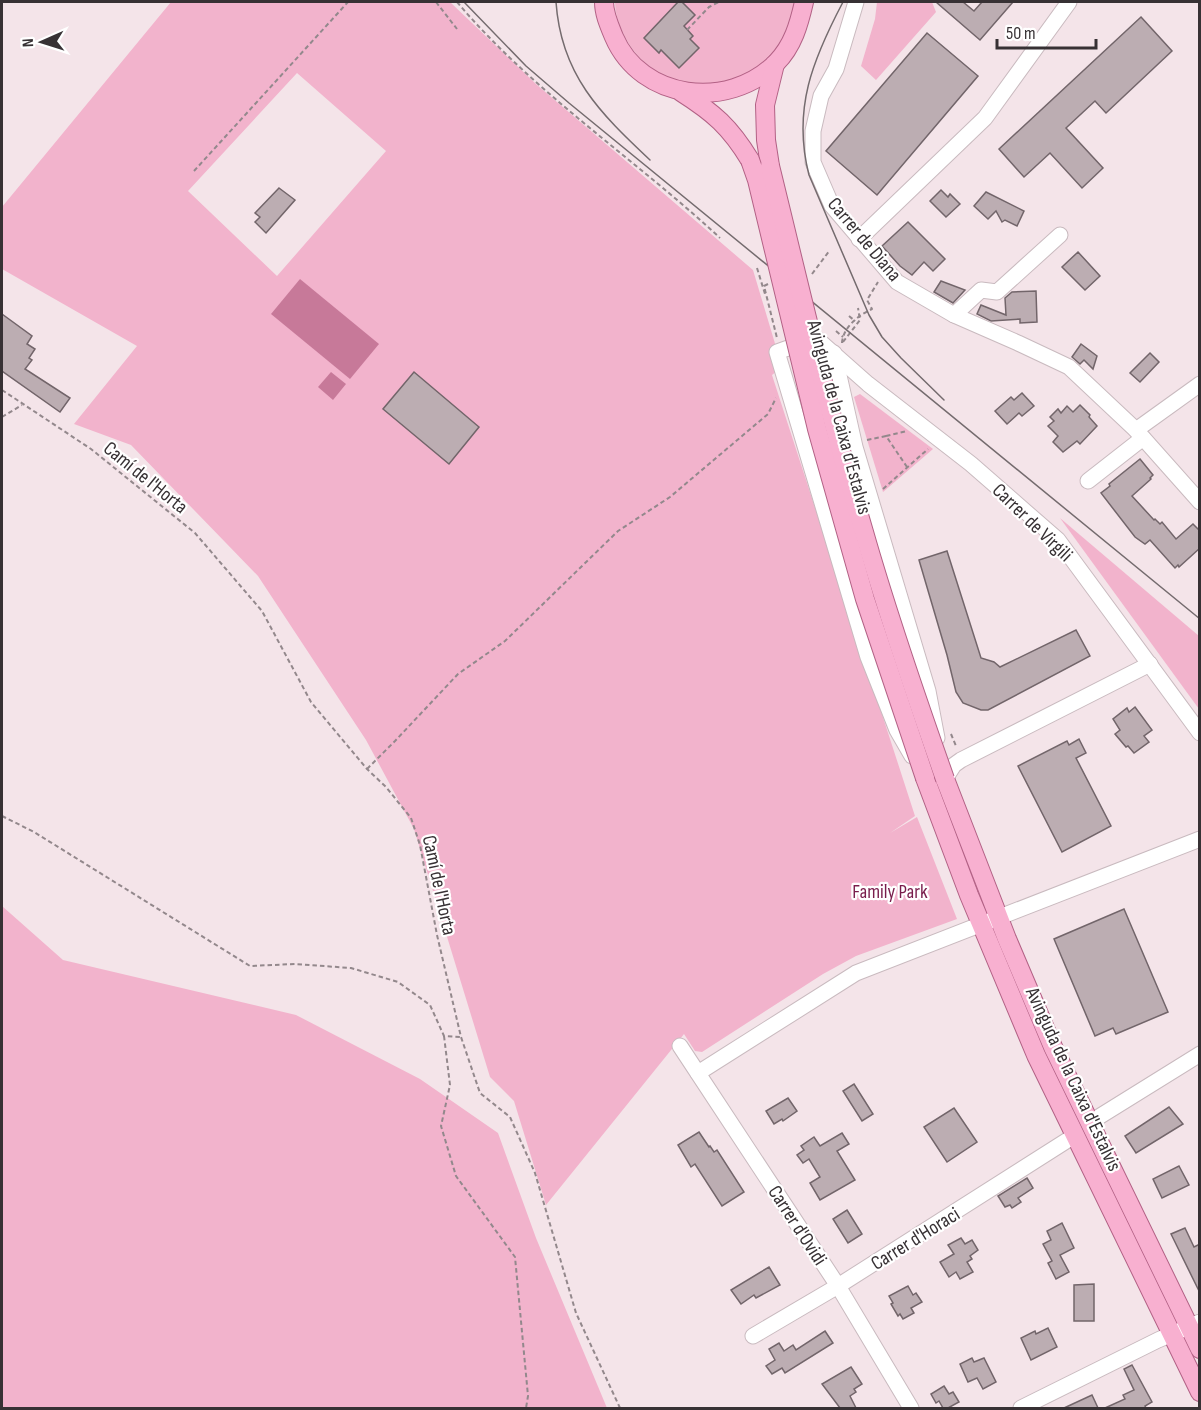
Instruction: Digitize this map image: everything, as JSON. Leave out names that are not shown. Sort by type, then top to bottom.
[{"type":"main road","points":[[604,2],[608,24],[626,58],[652,80],[680,92],[716,92],[738,87],[756,79],[775,64],[784,53],[796,33],[804,2]]},
{"type":"main road","name":"Avinguda de la Caixa d'Estalvis","points":[[775,64],[765,105],[766,140],[770,166],[834,426],[863,532],[900,652],[945,779],[998,916],[1053,1047],[1186,1328],[1200,1392]]},
{"type":"main road","name":"Avinguda de la Caixa d'Estalvis","points":[[680,92],[722,121],[738,140],[750,160],[757,180],[818,429],[859,576],[925,778],[980,924],[1036,1055],[1074,1136],[1200,1350]]},
{"type":"street","name":"Carrer de Diana","points":[[856,2],[836,69],[822,96],[813,131],[813,162],[832,206],[897,282],[954,315],[1069,367],[1139,434],[1200,502]]},
{"type":"street","points":[[859,239],[985,118],[1069,2]]},
{"type":"street","points":[[954,315],[981,290],[997,292],[1060,235]]},
{"type":"street","name":"Carrer de Virgili","points":[[779,359],[816,338],[838,348],[855,372],[971,464],[1058,540],[1200,733]]},
{"type":"street","name":"Avinguda de la Caixa d'Estalvis","points":[[838,348],[840,381],[855,447],[928,691],[945,779]]},
{"type":"street","name":"Avinguda de la Caixa d'Estalvis","points":[[779,359],[868,657],[897,730],[925,778]]},
{"type":"street","points":[[840,381],[855,372]]},
{"type":"street","points":[[1088,481],[1139,434],[1200,384]]},
{"type":"street","points":[[945,779],[954,765],[961,760],[1150,664]]},
{"type":"street","points":[[698,1073],[856,973],[1200,839]]},
{"type":"street","name":"Carrer d'Ovidi","points":[[680,1046],[838,1286],[911,1408]]},
{"type":"street","points":[[1089,1123],[1200,1054]]},
{"type":"street","name":"Carrer d'Horaci","points":[[753,1336],[838,1286],[1074,1136]]},
{"type":"street","points":[[1022,1408],[1186,1328]]},
{"type":"path","points":[[194,171],[348,2]]},
{"type":"path","points":[[436,2],[457,29]]},
{"type":"path","points":[[457,2],[494,42],[546,91],[720,238]]},
{"type":"path","points":[[687,30],[709,7],[719,2]]},
{"type":"path","points":[[808,278],[830,250]]},
{"type":"path","points":[[757,268],[769,308]]},
{"type":"path","points":[[859,315],[872,309],[867,300],[888,271]]},
{"type":"path","points":[[838,348],[856,322],[859,315],[858,308]]},
{"type":"path","points":[[849,316],[856,322]]},
{"type":"path","points":[[836,331],[844,338]]},
{"type":"path","name":"Camí de l'Horta","points":[[2,390],[91,450],[195,533],[262,611],[311,702],[411,818],[420,845],[437,935],[461,1037],[480,1093],[510,1117],[535,1173],[576,1312],[620,1408]]},
{"type":"path","points":[[367,769],[458,674],[505,641],[618,531],[670,497],[768,414],[777,395]]},
{"type":"path","points":[[2,417],[22,405]]},
{"type":"path","points":[[867,440],[909,430]]},
{"type":"path","points":[[886,436],[907,468]]},
{"type":"path","points":[[881,491],[930,447]]},
{"type":"path","points":[[2,816],[34,832],[250,966],[295,964],[351,968],[398,982],[430,1005],[444,1036],[450,1084],[441,1126],[456,1176],[515,1257],[528,1396],[526,1408]]},
{"type":"path","points":[[444,1036],[461,1037]]},
{"type":"green space","name":"Family Park","points":[[171,2],[450,2],[536,84],[753,270],[782,367],[772,375],[915,816],[890,833],[917,817],[957,919],[856,956],[823,974],[702,1052],[695,1051],[684,1034],[546,1205],[514,1101],[490,1077],[414,829],[366,740],[258,576],[131,445],[74,424],[137,346],[2,269],[2,207]],"holes":[[[297,73],[386,151],[277,276],[188,191]]]},
{"type":"green space","points":[[615,2],[794,3],[781,43],[768,60],[751,73],[733,81],[713,85],[692,84],[673,79],[654,70],[638,56],[629,44],[619,23]]},
{"type":"green space","points":[[877,2],[932,2],[936,12],[876,80],[861,66],[875,19]]},
{"type":"green space","points":[[860,394],[933,449],[883,492],[854,397]]},
{"type":"green space","points":[[1060,518],[1199,636],[1199,709]]},
{"type":"green space","points":[[2,906],[63,960],[296,1015],[420,1079],[498,1133],[536,1238],[607,1408],[2,1408]]},
{"type":"shaded area","points":[[300,279],[379,344],[350,379],[271,314]]},
{"type":"shaded area","points":[[331,372],[346,384],[333,400],[318,387]]},
{"type":"building","points":[[678,2],[682,2],[695,15],[684,26],[693,36],[690,39],[699,48],[679,68],[661,50],[659,53],[644,38]]},
{"type":"building","points":[[936,2],[963,2],[974,11],[982,2],[1013,2],[980,40]]},
{"type":"building","points":[[1141,17],[1172,51],[1106,113],[1095,101],[1066,128],[1103,168],[1082,188],[1050,153],[1024,177],[999,149]]},
{"type":"building","points":[[927,33],[978,76],[877,195],[826,151]]},
{"type":"building","points":[[279,188],[295,200],[266,233],[255,222],[260,217],[255,213]]},
{"type":"building","points":[[941,190],[948,197],[950,194],[960,204],[946,217],[930,201]]},
{"type":"building","points":[[986,192],[1024,211],[1017,226],[1005,220],[1002,222],[996,211],[988,219],[974,206]]},
{"type":"building","points":[[908,222],[945,259],[933,271],[924,262],[912,275],[900,266],[882,246]]},
{"type":"building","points":[[1078,252],[1100,276],[1085,290],[1062,267]]},
{"type":"building","points":[[941,281],[965,290],[953,303],[934,292]]},
{"type":"building","points":[[1036,291],[1037,322],[1020,323],[1020,319],[991,321],[977,314],[981,305],[1006,315],[1005,298],[1012,292]]},
{"type":"building","points":[[2,314],[32,336],[27,344],[35,349],[29,358],[32,360],[25,369],[70,398],[60,412],[2,371]]},
{"type":"building","points":[[1081,344],[1097,356],[1093,369],[1084,360],[1080,364],[1072,357]]},
{"type":"building","points":[[1150,353],[1159,362],[1140,382],[1130,373]]},
{"type":"building","points":[[414,372],[479,427],[449,464],[383,409]]},
{"type":"building","points":[[1022,393],[1034,406],[1022,416],[1019,413],[1007,424],[995,411],[1011,397],[1014,400]]},
{"type":"building","points":[[1080,405],[1097,426],[1080,444],[1077,441],[1063,452],[1053,442],[1058,436],[1048,426],[1054,421],[1050,417],[1058,409],[1061,413],[1067,406],[1073,412]]},
{"type":"building","points":[[1140,459],[1153,475],[1132,496],[1154,520],[1160,524],[1162,522],[1176,539],[1193,524],[1200,531],[1200,548],[1179,567],[1178,565],[1175,568],[1150,540],[1145,544],[1135,537],[1101,493]]},
{"type":"building","points":[[947,551],[981,658],[994,662],[1000,667],[1076,630],[1090,656],[988,710],[981,710],[963,703],[956,692],[919,560]]},
{"type":"building","points":[[1135,707],[1152,730],[1144,736],[1149,742],[1134,753],[1115,734],[1120,730],[1113,719],[1127,708],[1129,712]]},
{"type":"building","points":[[1079,739],[1086,753],[1076,758],[1111,826],[1062,852],[1018,766],[1067,741],[1069,745]]},
{"type":"building","points":[[1124,909],[1168,1012],[1116,1034],[1113,1028],[1095,1036],[1054,939]]},
{"type":"building","points":[[854,1084],[873,1114],[862,1121],[843,1091]]},
{"type":"building","points":[[788,1098],[797,1111],[783,1121],[782,1119],[774,1124],[766,1111]]},
{"type":"building","points":[[1169,1107],[1183,1124],[1136,1153],[1125,1136]]},
{"type":"building","points":[[954,1108],[977,1142],[947,1162],[924,1127]]},
{"type":"building","points":[[699,1132],[714,1152],[717,1150],[744,1192],[722,1206],[695,1164],[691,1167],[678,1145]]},
{"type":"building","points":[[842,1133],[849,1144],[837,1151],[855,1180],[820,1200],[810,1183],[820,1177],[809,1159],[803,1163],[797,1155],[804,1150],[801,1146],[814,1137],[820,1146]]},
{"type":"building","points":[[1179,1166],[1189,1185],[1162,1198],[1153,1179]]},
{"type":"building","points":[[1027,1178],[1033,1188],[1018,1198],[1021,1202],[1012,1208],[1010,1205],[1005,1207],[998,1196]]},
{"type":"building","points":[[847,1210],[862,1234],[848,1243],[833,1219]]},
{"type":"building","points":[[1062,1223],[1074,1248],[1060,1255],[1069,1272],[1056,1279],[1048,1263],[1052,1261],[1043,1244],[1051,1240],[1047,1231]]},
{"type":"building","points":[[1185,1228],[1194,1247],[1200,1244],[1200,1293],[1171,1234]]},
{"type":"building","points":[[961,1238],[965,1244],[972,1240],[978,1250],[970,1256],[972,1259],[967,1262],[973,1272],[960,1279],[956,1272],[949,1277],[940,1262],[954,1254],[948,1245]]},
{"type":"building","points":[[769,1267],[780,1285],[756,1298],[754,1295],[741,1304],[731,1290]]},
{"type":"building","points":[[1094,1284],[1094,1321],[1074,1321],[1074,1285]]},
{"type":"building","points":[[908,1286],[913,1295],[916,1293],[922,1302],[911,1308],[914,1313],[903,1319],[900,1314],[898,1316],[889,1296]]},
{"type":"building","points":[[1048,1328],[1057,1347],[1031,1360],[1021,1338]]},
{"type":"building","points":[[825,1331],[833,1343],[785,1373],[782,1368],[772,1374],[766,1366],[775,1360],[769,1349],[779,1343],[784,1351],[793,1345],[796,1350]]},
{"type":"building","points":[[972,1358],[974,1362],[984,1358],[996,1382],[983,1389],[977,1378],[968,1382],[960,1364]]},
{"type":"building","points":[[1132,1365],[1152,1402],[1145,1406],[1146,1408],[1105,1408],[1125,1399],[1123,1395],[1134,1390],[1124,1369]]},
{"type":"building","points":[[851,1367],[862,1384],[854,1389],[856,1392],[850,1396],[856,1408],[840,1408],[822,1384]]},
{"type":"building","points":[[944,1386],[949,1394],[953,1392],[959,1402],[948,1408],[943,1408],[939,1401],[936,1403],[931,1394]]},
{"type":"building","points":[[1092,1395],[1098,1408],[1064,1408]]},
{"type":"tram line","points":[[464,2],[526,66],[569,103],[1200,619]]},
{"type":"tram line","points":[[556,2],[559,28],[566,51],[586,91],[615,126],[650,160]]},
{"type":"tram line","points":[[843,2],[823,44],[808,85],[803,128],[804,151],[809,175],[869,315],[882,337],[944,400]]}]
